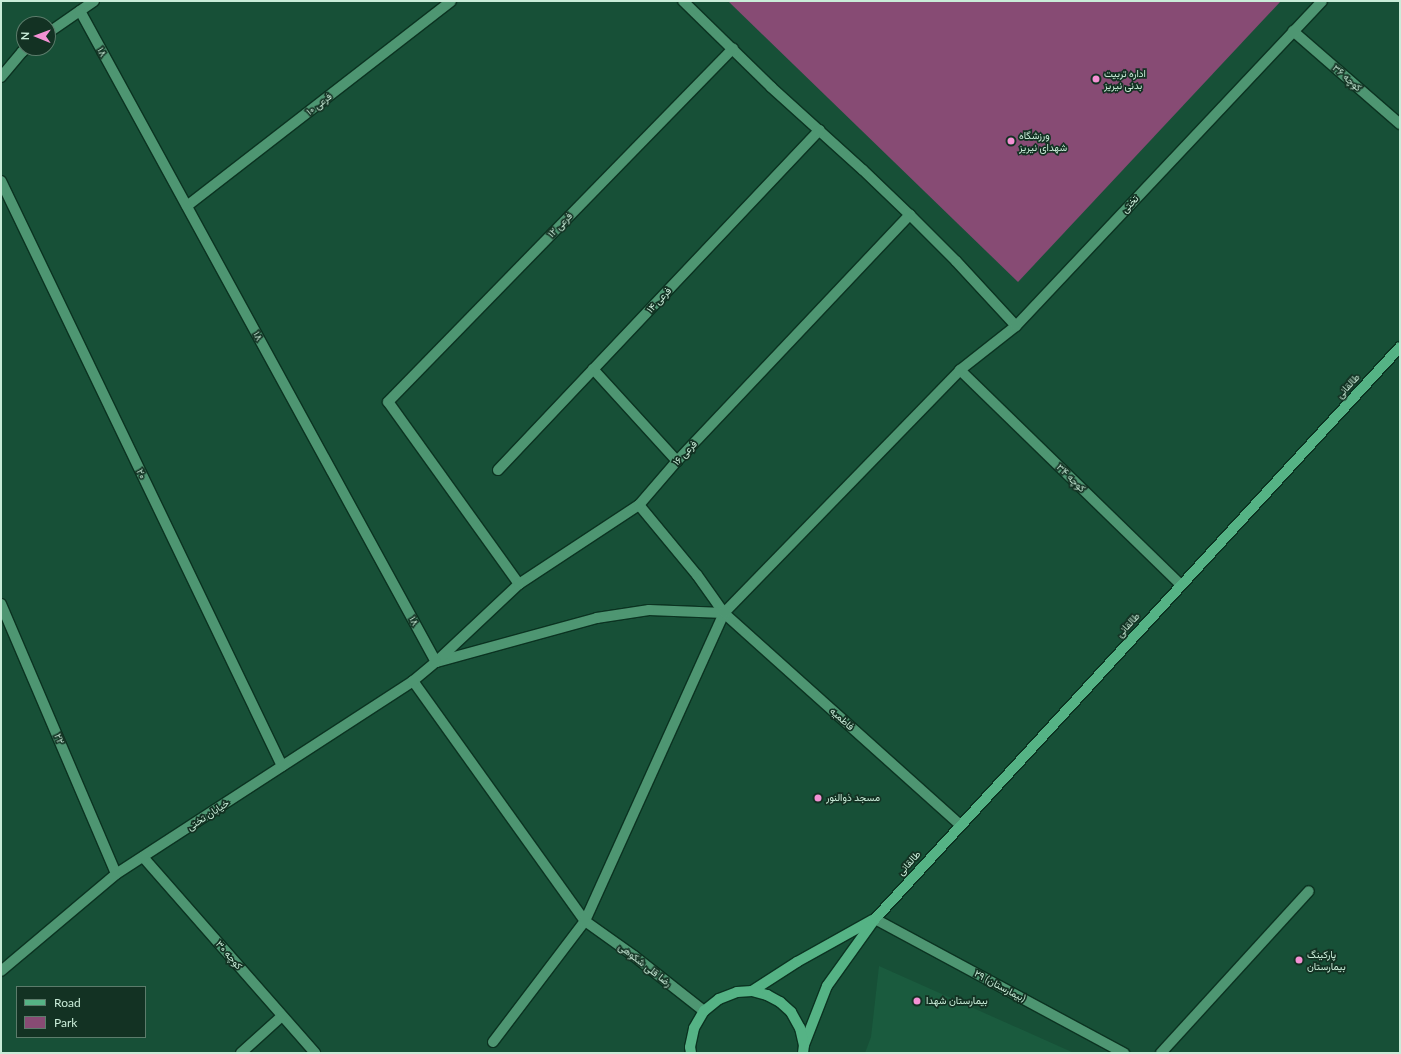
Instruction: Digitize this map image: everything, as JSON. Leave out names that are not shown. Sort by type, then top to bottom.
[{"type":"main road","name":"طالقانی","points":[[875,919],[1400,347]]},
{"type":"main road","points":[[752,991],[796,962],[875,919]]},
{"type":"main road","points":[[803,1049],[827,986],[875,919]]},
{"type":"main road","points":[[684,1053],[694,1028],[704,1011],[719,998],[737,992],[752,991],[767,995],[780,1002],[791,1012],[800,1028],[803,1049]]},
{"type":"main road","points":[[691,1038],[691,1053]]},
{"type":"street","points":[[56,28],[94,1]]},
{"type":"street","name":"فرعی ۱۰","points":[[187,206],[451,1]]},
{"type":"street","points":[[683,1],[733,48],[770,87],[820,130],[910,215],[956,261],[1016,326]]},
{"type":"street","name":"تختی","points":[[724,613],[960,370],[1016,326],[1322,1]]},
{"type":"street","name":"۱۸","points":[[80,11],[436,662]]},
{"type":"street","name":"کوچه ۳۶","points":[[1293,31],[1400,124]]},
{"type":"street","name":"فرعی ۱۲","points":[[519,584],[388,402],[733,48]]},
{"type":"street","points":[[1,77],[19,56]]},
{"type":"street","name":"فرعی ۱۴","points":[[498,470],[820,130]]},
{"type":"street","name":"۲۰","points":[[1,181],[282,766]]},
{"type":"street","name":"فرعی ۱۶","points":[[425,673],[519,584],[639,505],[678,461],[910,215]]},
{"type":"street","points":[[593,370],[678,461]]},
{"type":"street","name":"کوچه ۳۴","points":[[960,370],[1181,585]]},
{"type":"street","name":"فاطمیه","points":[[639,505],[697,575],[724,613],[960,825]]},
{"type":"street","name":"۲۲","points":[[1,604],[116,874]]},
{"type":"street","name":"فرعی ۱۶","points":[[436,662],[597,618],[649,610],[724,613]]},
{"type":"street","points":[[493,1042],[585,921],[724,613]]},
{"type":"street","name":"خیابان تختی","points":[[1,971],[116,874],[425,673]]},
{"type":"street","name":"رضا قلی شکوهی","points":[[413,681],[585,921],[634,956],[704,1011]]},
{"type":"street","name":"کوچه ۳۰","points":[[143,857],[316,1053]]},
{"type":"street","points":[[1161,1053],[1309,891]]},
{"type":"street","name":"۲۹ (بیمارستان)","points":[[875,919],[1124,1053]]},
{"type":"street","points":[[240,1053],[282,1016]]},
{"type":"shaded area","name":"بیمارستان شهدا","points":[[879,966],[1074,1053],[865,1053],[871,1037]]},
{"type":"green space","name":"ورزشگاه شهدای نیریز","points":[[728,1],[1281,1],[1018,282]]},
{"type":"place","name":"اداره تربیت بدنی نیریز","points":[[1096,79]]},
{"type":"place","name":"ورزشگاه شهدای نیریز","points":[[1011,141]]},
{"type":"place","name":"مسجد ذوالنور","points":[[818,798]]},
{"type":"place","name":"پارکینگ بیمارستان","points":[[1299,960]]},
{"type":"place","name":"بیمارستان شهدا","points":[[917,1001]]}]
